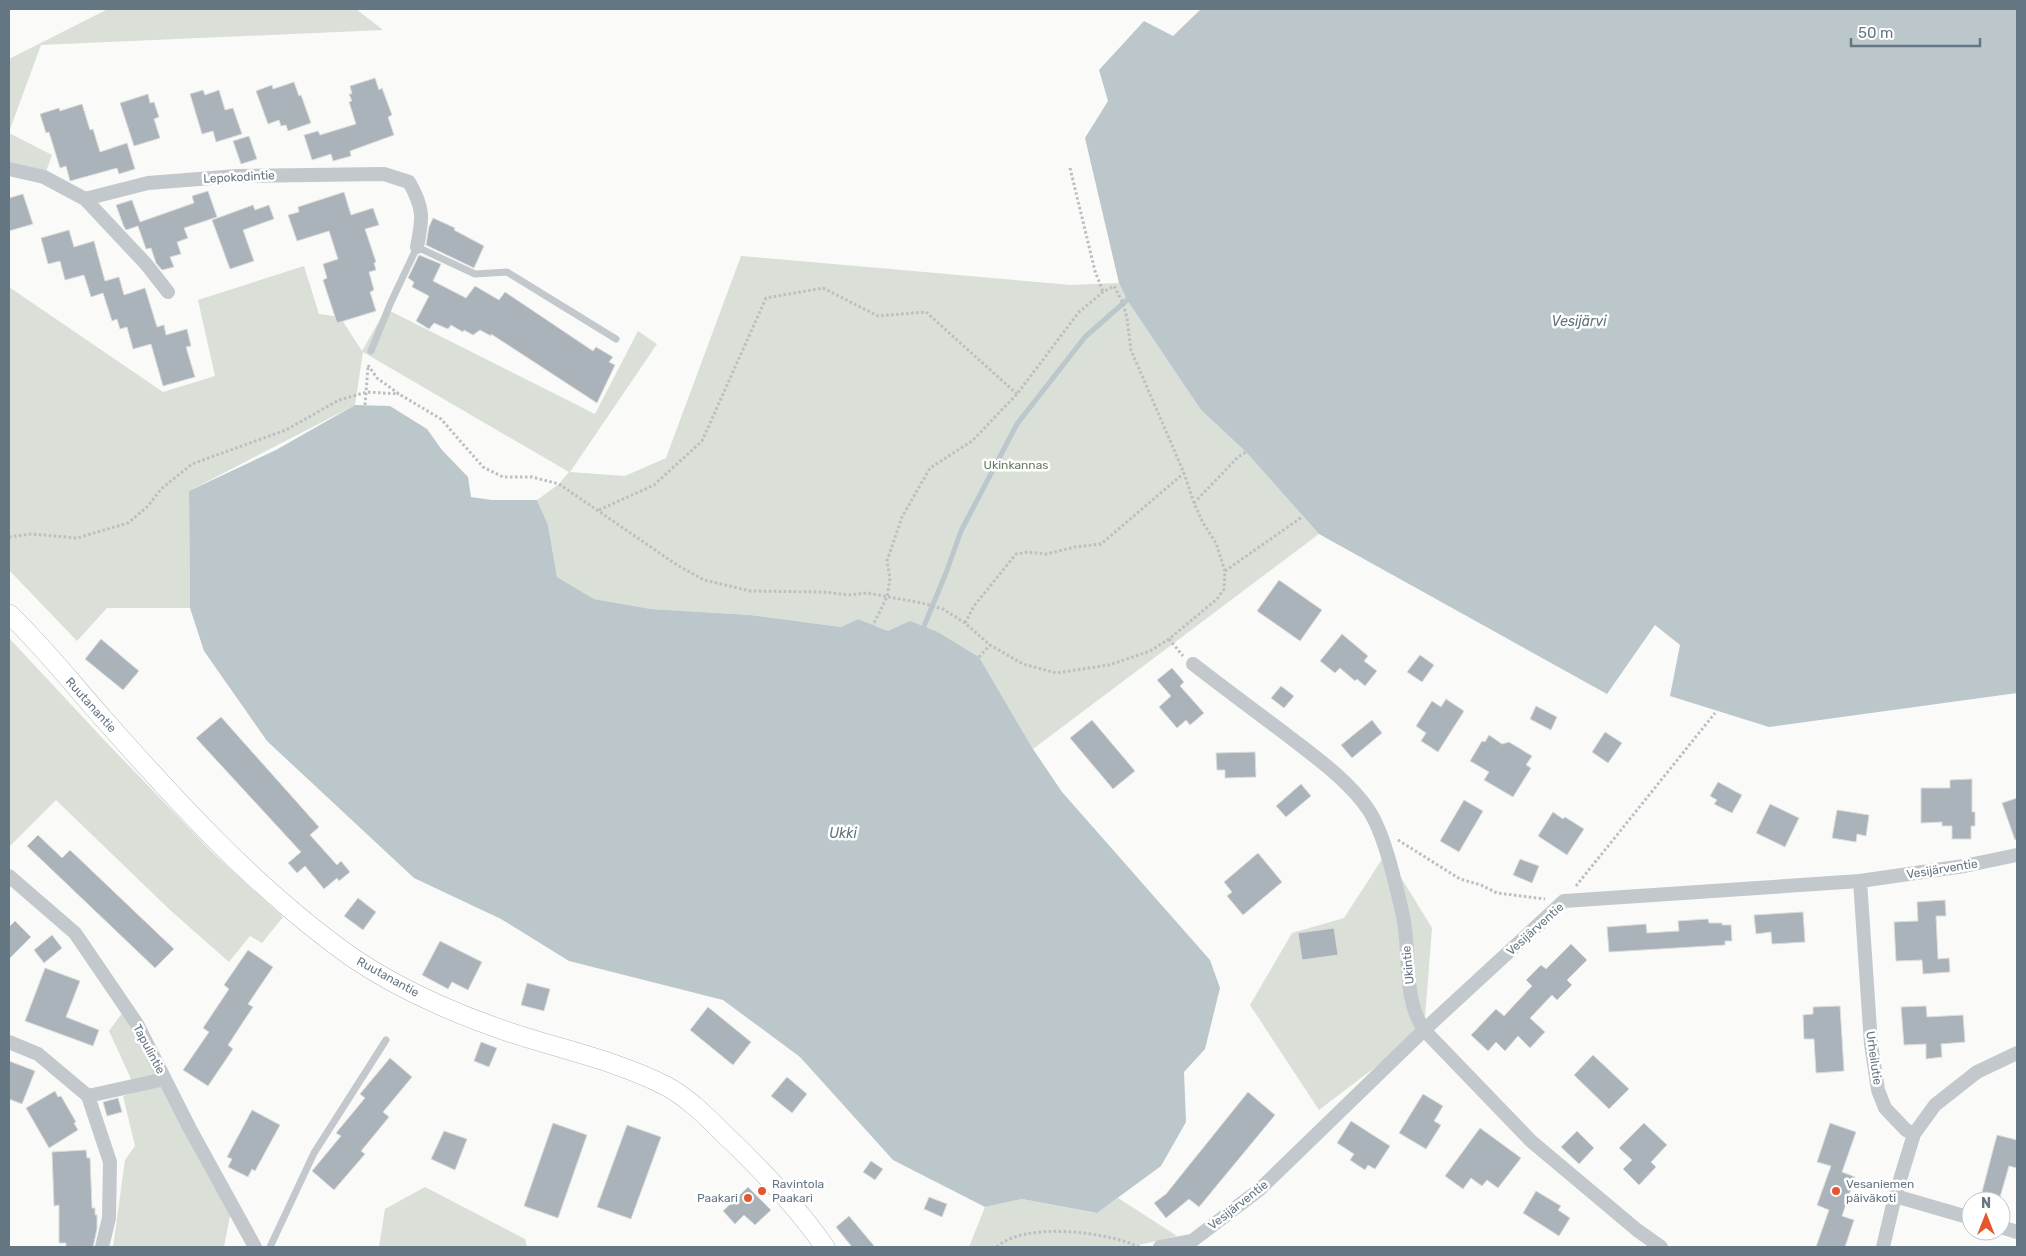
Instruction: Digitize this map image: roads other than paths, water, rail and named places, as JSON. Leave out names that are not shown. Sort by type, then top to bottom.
[{"type":"main road","name":"Ruutanantie","points":[[9,614],[207,831],[321,935],[356,960],[398,984],[464,1015],[528,1038],[629,1068],[669,1088],[704,1114],[736,1145],[794,1208],[825,1247]]},
{"type":"street","points":[[9,169],[44,177],[86,199],[146,264],[168,292]]},
{"type":"street","name":"Lepokodintie","points":[[86,199],[148,183],[193,179],[237,176],[384,174],[409,182],[419,199],[422,222],[417,246]]},
{"type":"street","name":"Ukintie","points":[[1193,664],[1318,759],[1353,790],[1368,809],[1380,831],[1403,918],[1410,991],[1415,1016],[1424,1030],[1531,1141],[1637,1230],[1661,1247]]},
{"type":"street","name":"Vesijärventie","points":[[1160,1247],[1192,1241],[1259,1190],[1424,1030],[1564,901],[1860,881],[1964,866],[2017,856]]},
{"type":"street","name":"Tapulintie","points":[[9,876],[75,933],[136,1024],[254,1247]]},
{"type":"street","name":"Urheilutie","points":[[1860,881],[1871,1044],[1878,1090],[1885,1108],[1906,1130],[1914,1134]]},
{"type":"street","points":[[9,1042],[38,1054],[88,1096],[110,1162],[108,1218],[102,1247]]},
{"type":"street","points":[[1883,1247],[1895,1196],[1914,1134],[1935,1105],[1977,1072],[2017,1053]]},
{"type":"street","points":[[88,1096],[164,1079]]},
{"type":"street","points":[[1895,1196],[1961,1215]]},
{"type":"lane","points":[[371,351],[417,246],[475,274],[507,272],[616,339]]},
{"type":"lane","points":[[270,1247],[314,1153],[386,1040]]},
{"type":"water","name":"Vesijärvi","points":[[1201,9],[2017,9],[2017,693],[1769,727],[1670,696],[1680,645],[1655,625],[1607,694],[1319,534],[1246,452],[1201,410],[1127,300],[1119,283],[1085,138],[1108,101],[1099,70],[1144,21],[1173,36]]},
{"type":"water","name":"Ukki","points":[[355,405],[390,406],[427,429],[442,450],[468,477],[471,497],[492,500],[537,500],[548,525],[557,577],[594,599],[651,609],[750,615],[841,627],[858,619],[888,631],[910,621],[938,632],[979,657],[1033,749],[1062,792],[1210,960],[1220,988],[1205,1049],[1184,1072],[1186,1122],[1161,1166],[1097,1213],[1022,1199],[985,1207],[893,1160],[800,1057],[723,1000],[569,961],[501,919],[414,878],[267,741],[204,651],[190,608],[189,491],[276,450]]},
{"type":"waterway","points":[[924,626],[961,531],[1017,424],[1085,337],[1127,300]]},
{"type":"place","name":"Ravintola Paakari","points":[[762,1191]]},
{"type":"place","name":"Vesaniemen päiväkoti","points":[[1836,1191]]},
{"type":"place","name":"Paakari","points":[[748,1198]]},
{"type":"park label","name":"Ukinkannas","points":[[1016,465]]}]
